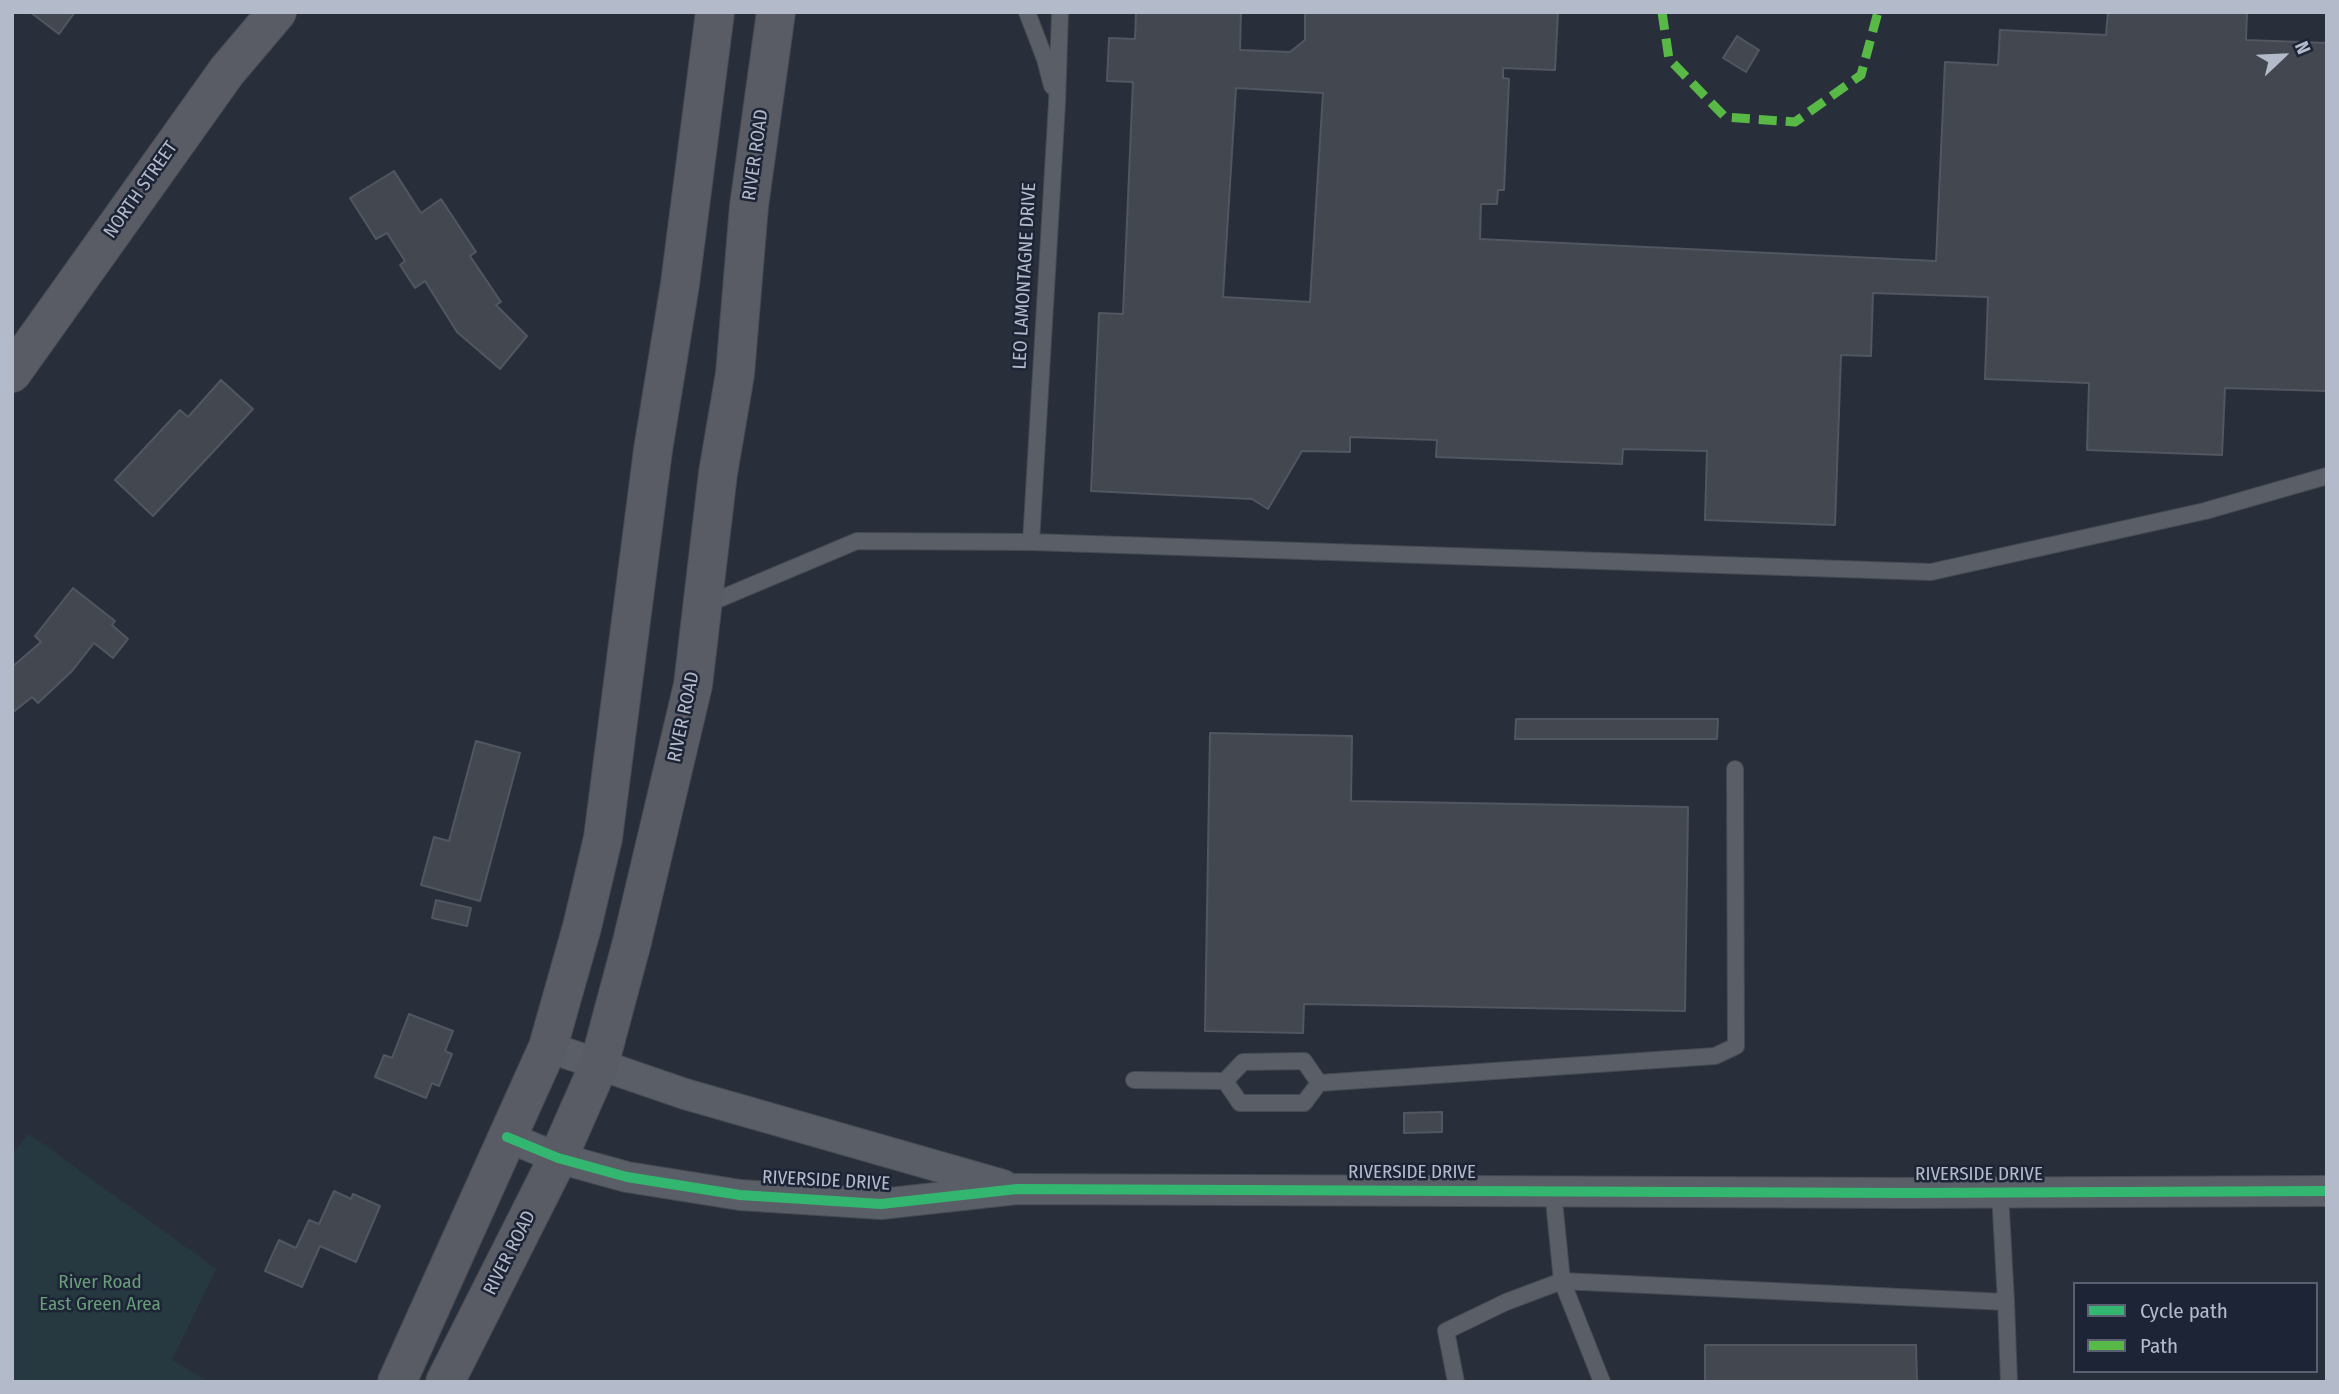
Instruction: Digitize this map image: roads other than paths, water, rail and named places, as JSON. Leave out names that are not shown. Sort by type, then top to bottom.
[{"type":"main road","points":[[397,1382],[548,1047],[582,928],[603,838],[653,450],[680,284],[715,12]]},
{"type":"main road","name":"RIVER ROAD","points":[[445,1382],[558,1158],[599,1065],[632,942],[693,685],[718,473],[735,374],[749,206],[776,12]]},
{"type":"main road","name":"NORTH STREET","points":[[12,373],[227,71],[276,16]]},
{"type":"street","name":"RIVERSIDE DRIVE","points":[[548,1047],[685,1094],[1017,1189]]},
{"type":"street","name":"RIVERSIDE DRIVE","points":[[507,1137],[558,1158],[627,1177],[740,1195],[881,1204],[1017,1189],[2000,1193],[2327,1191]]},
{"type":"lane","points":[[1027,12],[1045,59],[1057,103]]},
{"type":"lane","name":"LEO LAMONTAGNE DRIVE","points":[[1031,542],[1060,12]]},
{"type":"lane","points":[[703,606],[858,541],[1031,542],[1931,572],[2205,511],[2327,476]]},
{"type":"lane","points":[[1224,1081],[1240,1103],[1304,1103],[1319,1083],[1715,1056],[1736,1046],[1735,769]]},
{"type":"lane","points":[[1134,1080],[1224,1081],[1243,1062],[1304,1061],[1319,1083]]},
{"type":"lane","points":[[1553,1191],[1562,1280],[1602,1382]]},
{"type":"lane","points":[[2000,1193],[2010,1382]]},
{"type":"lane","points":[[1456,1382],[1446,1331],[1506,1302],[1562,1280],[2006,1302]]},
{"type":"park label","name":"River Road East Green Area","points":[[100,1294]]}]
